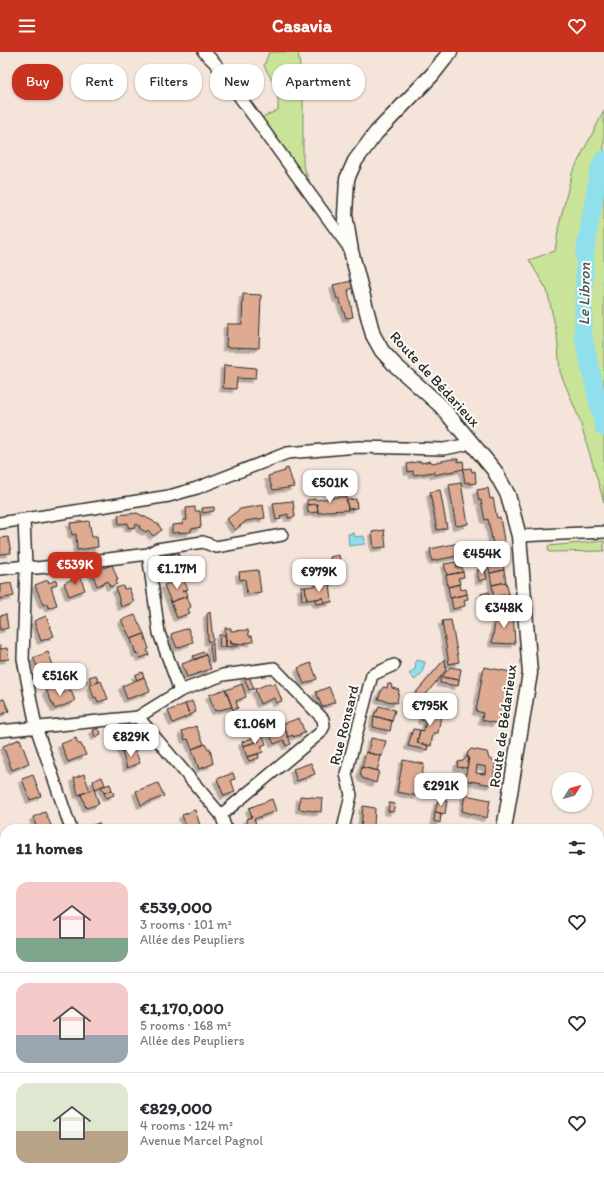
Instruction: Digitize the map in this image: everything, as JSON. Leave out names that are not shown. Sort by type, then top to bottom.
[{"type":"street","points":[[204,52],[215,64],[351,251]]},
{"type":"street","name":"Route de Bédarieux","points":[[450,52],[432,75],[376,133],[355,161],[347,179],[345,215],[351,251],[373,335],[382,351],[395,365],[441,406],[494,470],[508,495],[519,536],[530,674],[505,824]]},
{"type":"street","points":[[0,523],[169,496],[197,488],[287,453],[358,447],[444,449],[464,445],[469,441]]},
{"type":"street","points":[[24,520],[26,566],[23,659],[36,727],[69,824]]},
{"type":"street","points":[[519,536],[604,532]]},
{"type":"street","points":[[0,569],[26,566],[37,568],[148,554],[157,549],[203,542],[216,547],[282,535]]},
{"type":"street","points":[[148,554],[159,633],[180,691]]},
{"type":"street","name":"Rue Ronsard","points":[[343,824],[351,795],[346,774],[372,674],[394,665]]},
{"type":"street","points":[[0,731],[138,717],[180,691],[232,673],[274,668],[323,719],[324,726],[320,733],[221,815]]},
{"type":"street","points":[[138,717],[221,815],[224,824]]},
{"type":"green space","points":[[269,52],[298,52],[300,64],[272,64],[272,80],[264,66]]},
{"type":"green space","points":[[278,100],[303,100],[303,165],[311,185],[318,196],[261,118],[278,110]]},
{"type":"green space","points":[[604,111],[604,502],[579,418],[560,372],[557,335],[547,290],[529,260],[555,251],[559,225],[572,173]]},
{"type":"green space","points":[[604,541],[604,551],[549,552],[548,546]]},
{"type":"water","points":[[354,533],[355,537],[364,536],[365,544],[349,546],[348,534]]},
{"type":"water","points":[[416,660],[425,662],[422,673],[415,680],[409,674],[415,669]]},
{"type":"building","points":[[352,281],[353,288],[348,290],[353,317],[346,318],[339,298],[337,299],[333,285]]},
{"type":"building","points":[[243,294],[261,295],[259,348],[226,347],[227,324],[242,324]]},
{"type":"building","points":[[224,365],[256,368],[255,379],[237,378],[236,389],[223,388]]},
{"type":"building","points":[[458,459],[458,462],[463,461],[464,469],[434,475],[434,472],[413,475],[413,471],[408,472],[407,464],[421,461],[421,463],[431,461],[432,463]]},
{"type":"building","points":[[288,468],[294,487],[273,490],[268,476],[285,471],[285,469]]},
{"type":"building","points":[[471,468],[472,472],[475,471],[476,483],[465,483],[463,469]]},
{"type":"building","points":[[461,483],[468,524],[456,526],[449,485]]},
{"type":"building","points":[[488,488],[490,499],[493,498],[497,518],[500,517],[507,558],[490,561],[488,550],[494,549],[488,519],[485,520],[481,500],[479,501],[477,490]]},
{"type":"building","points":[[440,490],[447,528],[437,530],[430,492]]},
{"type":"building","points":[[346,497],[348,510],[318,513],[317,504],[307,505],[307,500]]},
{"type":"building","points":[[356,499],[357,508],[348,509],[347,500]]},
{"type":"building","points":[[293,501],[295,517],[288,518],[288,514],[280,516],[281,519],[276,520],[273,503]]},
{"type":"building","points":[[317,504],[318,512],[308,513],[307,505]]},
{"type":"building","points":[[263,505],[265,518],[246,521],[235,530],[227,519],[240,509]]},
{"type":"building","points":[[195,507],[195,511],[200,511],[201,527],[191,529],[191,532],[172,533],[172,525],[183,524],[183,520],[187,520],[186,508]]},
{"type":"building","points":[[214,507],[214,511],[203,513],[202,508]]},
{"type":"building","points":[[137,513],[156,524],[157,523],[162,530],[153,536],[148,530],[146,532],[139,528],[140,526],[136,524],[135,527],[128,528],[128,523],[119,524],[118,515]]},
{"type":"building","points":[[89,521],[92,537],[97,537],[98,547],[77,550],[76,534],[72,535],[70,523]]},
{"type":"building","points":[[384,530],[386,547],[374,548],[372,532]]},
{"type":"building","points":[[8,537],[11,553],[0,554],[0,538]]},
{"type":"building","points":[[459,543],[462,555],[432,561],[430,549]]},
{"type":"building","points":[[178,552],[182,564],[162,571],[157,557],[166,553],[168,556]]},
{"type":"building","points":[[339,555],[340,560],[331,561],[330,557]]},
{"type":"building","points":[[502,559],[504,570],[490,573],[487,561]]},
{"type":"building","points":[[456,562],[457,568],[462,567],[463,572],[447,575],[444,564]]},
{"type":"building","points":[[112,565],[118,580],[116,581],[117,584],[110,587],[108,581],[97,586],[92,572]]},
{"type":"building","points":[[485,569],[487,579],[479,581],[477,570]]},
{"type":"building","points":[[258,570],[261,592],[247,594],[245,579],[240,580],[239,572]]},
{"type":"building","points":[[504,570],[506,582],[492,585],[490,573]]},
{"type":"building","points":[[463,572],[464,577],[458,578],[460,584],[448,587],[446,575]]},
{"type":"building","points":[[80,576],[85,590],[69,596],[64,583]]},
{"type":"building","points":[[183,579],[188,589],[182,591],[186,590],[188,596],[171,602],[164,585]]},
{"type":"building","points":[[48,580],[49,583],[56,580],[57,584],[51,587],[57,605],[48,608],[47,603],[43,605],[35,585]]},
{"type":"building","points":[[506,582],[509,594],[494,597],[492,585]]},
{"type":"building","points":[[11,583],[14,596],[0,599],[0,585]]},
{"type":"building","points":[[330,584],[332,602],[324,603],[323,598],[307,600],[305,587]]},
{"type":"building","points":[[460,584],[461,590],[466,589],[467,594],[450,598],[448,587]]},
{"type":"building","points":[[123,586],[124,589],[129,588],[134,602],[121,607],[116,588]]},
{"type":"building","points":[[301,587],[305,587],[307,600],[302,600]]},
{"type":"building","points":[[489,592],[491,603],[483,604],[481,594]]},
{"type":"building","points":[[467,594],[468,599],[464,600],[465,606],[453,609],[451,598]]},
{"type":"building","points":[[509,594],[511,606],[497,608],[494,597]]},
{"type":"building","points":[[187,596],[191,607],[188,609],[190,613],[177,618],[171,602]]},
{"type":"building","points":[[323,598],[324,603],[316,604],[315,599]]},
{"type":"building","points":[[210,612],[213,641],[208,642],[207,614]]},
{"type":"building","points":[[513,612],[515,644],[492,643],[496,616]]},
{"type":"building","points":[[6,614],[8,628],[0,630],[0,616]]},
{"type":"building","points":[[135,615],[144,634],[131,639],[121,620]]},
{"type":"building","points":[[46,616],[54,636],[41,641],[34,621]]},
{"type":"building","points":[[451,620],[459,662],[449,664],[442,621]]},
{"type":"building","points":[[188,628],[193,642],[177,648],[171,634]]},
{"type":"building","points":[[225,628],[231,628],[231,631],[248,630],[249,636],[252,636],[253,642],[243,643],[244,645],[231,644],[231,640],[226,641]]},
{"type":"building","points":[[144,634],[149,649],[147,650],[149,655],[140,658],[138,653],[136,654],[131,639]]},
{"type":"building","points":[[219,635],[225,635],[226,647],[220,647]]},
{"type":"building","points":[[231,640],[231,644],[238,644],[238,646],[226,647],[226,641]]},
{"type":"building","points":[[213,643],[214,662],[212,662],[210,644]]},
{"type":"building","points":[[0,645],[1,649],[7,648],[9,659],[0,660]]},
{"type":"building","points":[[48,652],[56,673],[43,677],[33,658]]},
{"type":"building","points":[[204,652],[206,655],[195,660],[193,656]]},
{"type":"building","points":[[206,655],[211,669],[187,677],[182,664]]},
{"type":"building","points":[[445,659],[446,670],[412,711],[406,709],[407,703]]},
{"type":"building","points":[[311,663],[317,679],[304,684],[298,668]]},
{"type":"building","points":[[450,667],[461,669],[459,680],[442,677]]},
{"type":"building","points":[[484,667],[511,672],[503,716],[495,723],[482,720],[483,713],[476,711]]},
{"type":"building","points":[[71,668],[74,674],[65,677],[62,671]]},
{"type":"building","points":[[79,669],[84,682],[78,685],[73,671]]},
{"type":"building","points":[[142,672],[144,677],[137,680],[135,675]]},
{"type":"building","points":[[96,675],[99,682],[92,684],[89,677]]},
{"type":"building","points":[[249,676],[254,689],[249,690],[244,677]]},
{"type":"building","points":[[144,677],[150,691],[127,699],[122,686]]},
{"type":"building","points":[[441,677],[459,680],[458,686],[440,683]]},
{"type":"building","points":[[101,681],[108,699],[98,702],[96,697],[94,698],[90,685]]},
{"type":"building","points":[[270,683],[271,685],[275,683],[282,701],[276,703],[274,698],[260,704],[255,689]]},
{"type":"building","points":[[242,684],[246,697],[236,701],[238,708],[233,710],[226,690]]},
{"type":"building","points":[[388,684],[391,684],[392,688],[399,690],[397,703],[378,699],[383,687],[387,688]]},
{"type":"building","points":[[57,686],[59,694],[71,690],[75,701],[55,709],[46,690]]},
{"type":"building","points":[[329,687],[335,702],[322,707],[316,692]]},
{"type":"building","points":[[225,689],[232,707],[215,711],[209,695]]},
{"type":"building","points":[[4,699],[9,711],[0,715],[0,700]]},
{"type":"building","points":[[192,701],[196,712],[190,715],[185,704]]},
{"type":"building","points":[[185,704],[190,715],[173,723],[168,711]]},
{"type":"building","points":[[379,706],[395,710],[392,721],[374,716]]},
{"type":"building","points":[[424,707],[428,708],[426,721],[421,720]]},
{"type":"building","points":[[428,708],[442,710],[438,733],[433,733],[431,746],[417,743],[420,730],[424,731]]},
{"type":"building","points":[[374,716],[392,721],[390,731],[373,727]]},
{"type":"building","points":[[299,718],[305,733],[288,737],[283,724]]},
{"type":"building","points":[[283,724],[291,744],[286,746],[284,740],[274,744],[268,730]]},
{"type":"building","points":[[196,726],[204,744],[192,749],[188,739],[185,740],[182,731]]},
{"type":"building","points":[[99,728],[101,734],[95,737],[93,730]]},
{"type":"building","points":[[261,729],[266,744],[261,746],[263,752],[247,757],[243,746],[259,741],[255,732]]},
{"type":"building","points":[[413,729],[420,730],[417,743],[428,745],[427,750],[408,746]]},
{"type":"building","points":[[128,731],[134,747],[122,752],[115,736]]},
{"type":"building","points":[[257,736],[259,741],[243,746],[242,742]]},
{"type":"building","points":[[76,738],[78,744],[81,744],[86,755],[68,762],[61,744]]},
{"type":"building","points":[[371,738],[386,741],[382,756],[368,753]]},
{"type":"building","points":[[20,739],[29,763],[12,770],[3,746]]},
{"type":"building","points":[[206,744],[208,749],[210,748],[213,764],[199,769],[192,749]]},
{"type":"building","points":[[134,747],[140,763],[127,768],[122,752]]},
{"type":"building","points":[[471,749],[487,752],[489,759],[496,761],[492,785],[465,780],[469,757],[467,757],[468,752]],"holes":[[[477,765],[486,767],[485,774],[476,773]]]},
{"type":"building","points":[[366,752],[381,756],[377,771],[362,767]]},
{"type":"building","points":[[258,754],[259,758],[249,761],[247,757]]},
{"type":"building","points":[[469,757],[467,768],[457,767],[458,762],[463,761]]},
{"type":"building","points":[[403,760],[424,764],[418,796],[397,792]]},
{"type":"building","points":[[311,763],[315,774],[297,781],[293,769]]},
{"type":"building","points":[[362,767],[379,771],[376,783],[362,778],[360,775]]},
{"type":"building","points":[[233,773],[235,779],[231,780],[235,792],[224,796],[217,779]]},
{"type":"building","points":[[84,774],[90,791],[78,795],[74,778]]},
{"type":"building","points":[[33,775],[41,796],[30,800],[22,779]]},
{"type":"building","points":[[102,777],[105,785],[95,789],[93,781]]},
{"type":"building","points":[[158,783],[164,796],[141,805],[136,791]]},
{"type":"building","points":[[110,784],[112,790],[104,793],[101,787]]},
{"type":"building","points":[[94,789],[99,804],[86,808],[81,794]]},
{"type":"building","points":[[112,790],[114,795],[106,798],[104,793]]},
{"type":"building","points":[[465,795],[490,800],[487,818],[462,811]]},
{"type":"building","points":[[300,796],[322,798],[321,812],[299,809]]},
{"type":"building","points":[[272,799],[276,811],[254,819],[256,824],[247,824],[246,819],[252,817],[249,808]]},
{"type":"building","points":[[438,800],[447,801],[445,814],[435,812]]},
{"type":"building","points":[[389,803],[395,804],[393,812],[388,811]]},
{"type":"building","points":[[363,806],[375,808],[374,824],[361,824]]},
{"type":"building","points":[[195,810],[200,824],[185,824],[182,815]]},
{"type":"building","points":[[45,812],[51,824],[35,824],[33,817]]},
{"type":"building","points":[[435,812],[441,813],[440,823],[434,821]]},
{"type":"waterway","name":"Le Libron","points":[[604,159],[599,169],[585,252],[583,336],[604,428]]}]
